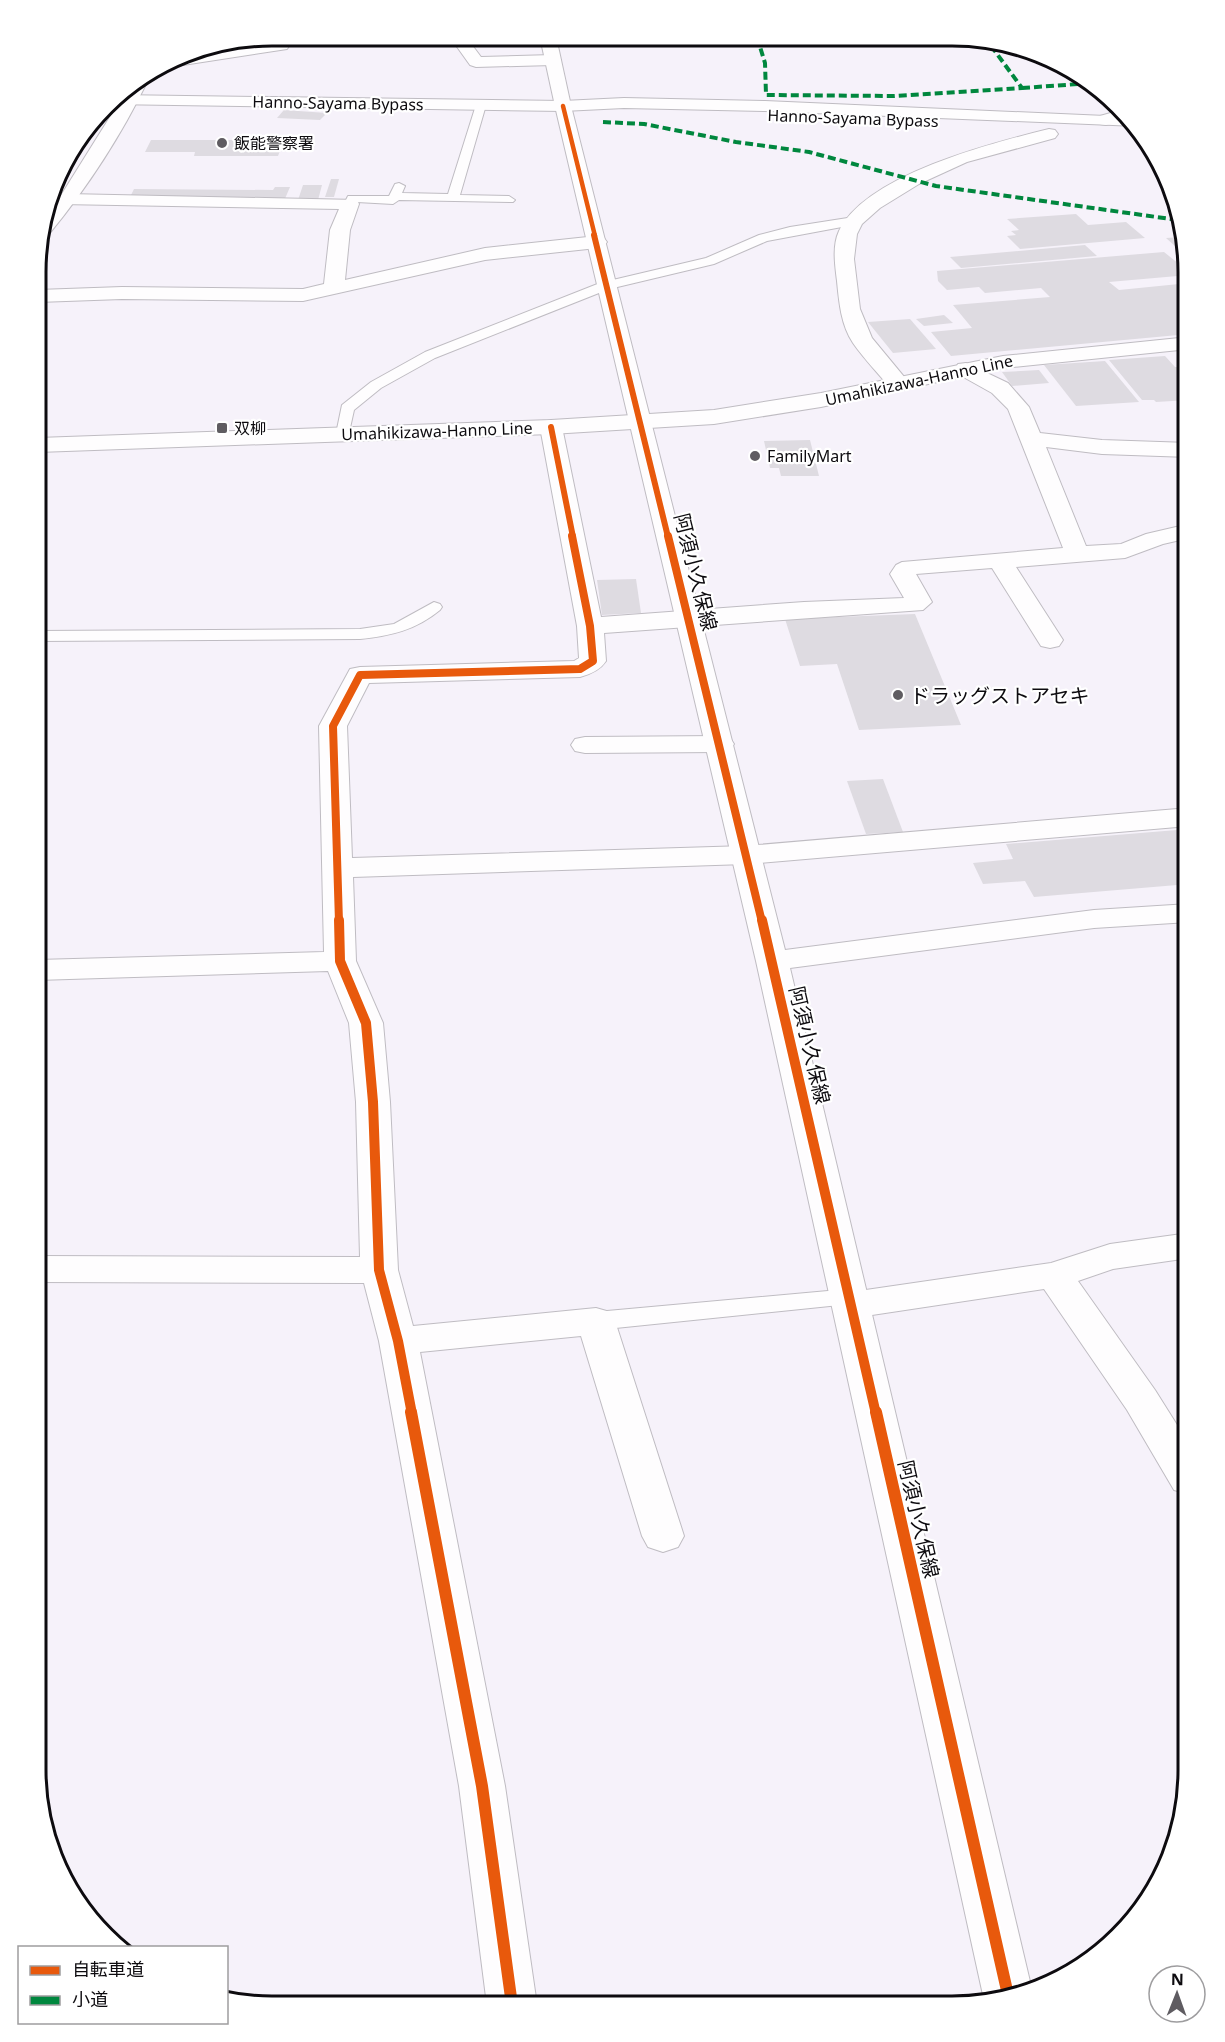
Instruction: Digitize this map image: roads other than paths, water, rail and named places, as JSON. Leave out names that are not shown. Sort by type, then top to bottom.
[{"type":"main road","points":[[206,57],[281,46]]},
{"type":"main road","points":[[464,46],[476,62],[553,60]]},
{"type":"main road","name":"阿須小久保線","points":[[550,46],[606,286],[720,744],[851,1301],[1007,1989]]},
{"type":"main road","name":"Hanno-Sayama Bypass","points":[[127,100],[563,106],[624,103],[697,104],[1119,121]]},
{"type":"main road","name":"Hanno-Sayama Bypass","points":[[563,106],[634,112],[815,116],[1129,131]]},
{"type":"main road","points":[[115,111],[64,194],[350,204],[340,230],[334,288]]},
{"type":"main road","points":[[1106,120],[1116,117]]},
{"type":"main road","points":[[899,384],[862,340],[850,309],[844,259],[847,234],[854,221],[883,198],[913,180],[961,158],[1049,134]]},
{"type":"main road","points":[[46,296],[122,292],[236,305],[303,295],[485,254],[597,242]]},
{"type":"main road","name":"Umahikizawa-Hanno Line","points":[[46,445],[640,423],[770,409],[1037,357],[1178,344]]},
{"type":"main road","points":[[966,369],[1000,388],[1018,407],[1078,556]]},
{"type":"main road","points":[[511,1996],[482,1786],[398,1341],[378,1270],[373,1102],[366,1023],[340,961],[333,726],[360,675],[580,669],[593,661],[590,626],[551,427]]},
{"type":"main road","points":[[1032,439],[1102,447],[1178,450]]},
{"type":"main road","points":[[590,626],[804,610],[914,605],[919,602],[903,574],[905,570],[912,567],[1125,551],[1155,539],[1178,534]]},
{"type":"main road","points":[[1000,561],[1050,640]]},
{"type":"main road","points":[[585,745],[720,744]]},
{"type":"main road","points":[[337,868],[746,855],[1178,818]]},
{"type":"main road","points":[[771,961],[1094,919],[1178,914]]},
{"type":"main road","points":[[46,970],[340,961]]},
{"type":"main road","points":[[851,1301],[1054,1275],[1110,1257],[1178,1247]]},
{"type":"main road","points":[[46,1269],[378,1270]]},
{"type":"main road","points":[[1054,1275],[1141,1400],[1178,1461]]},
{"type":"main road","points":[[398,1341],[596,1321],[663,1536]]},
{"type":"lane","points":[[453,198],[481,105]]},
{"type":"lane","points":[[350,204],[352,198],[393,200],[400,182]]},
{"type":"lane","points":[[395,196],[509,200]]},
{"type":"lane","points":[[343,434],[347,408],[376,385],[430,355],[606,286],[710,261],[763,238],[790,231],[854,221]]},
{"type":"lane","points":[[46,636],[360,634],[390,631],[420,620],[434,607]]},
{"type":"lane","points":[[596,1321],[851,1301]]},
{"type":"place","name":"飯能警察署","points":[[222,143]]},
{"type":"place","name":"双柳","points":[[222,428]]},
{"type":"place","name":"FamilyMart","points":[[755,456]]},
{"type":"place","name":"ドラッグストアセキ","points":[[898,695]]}]
